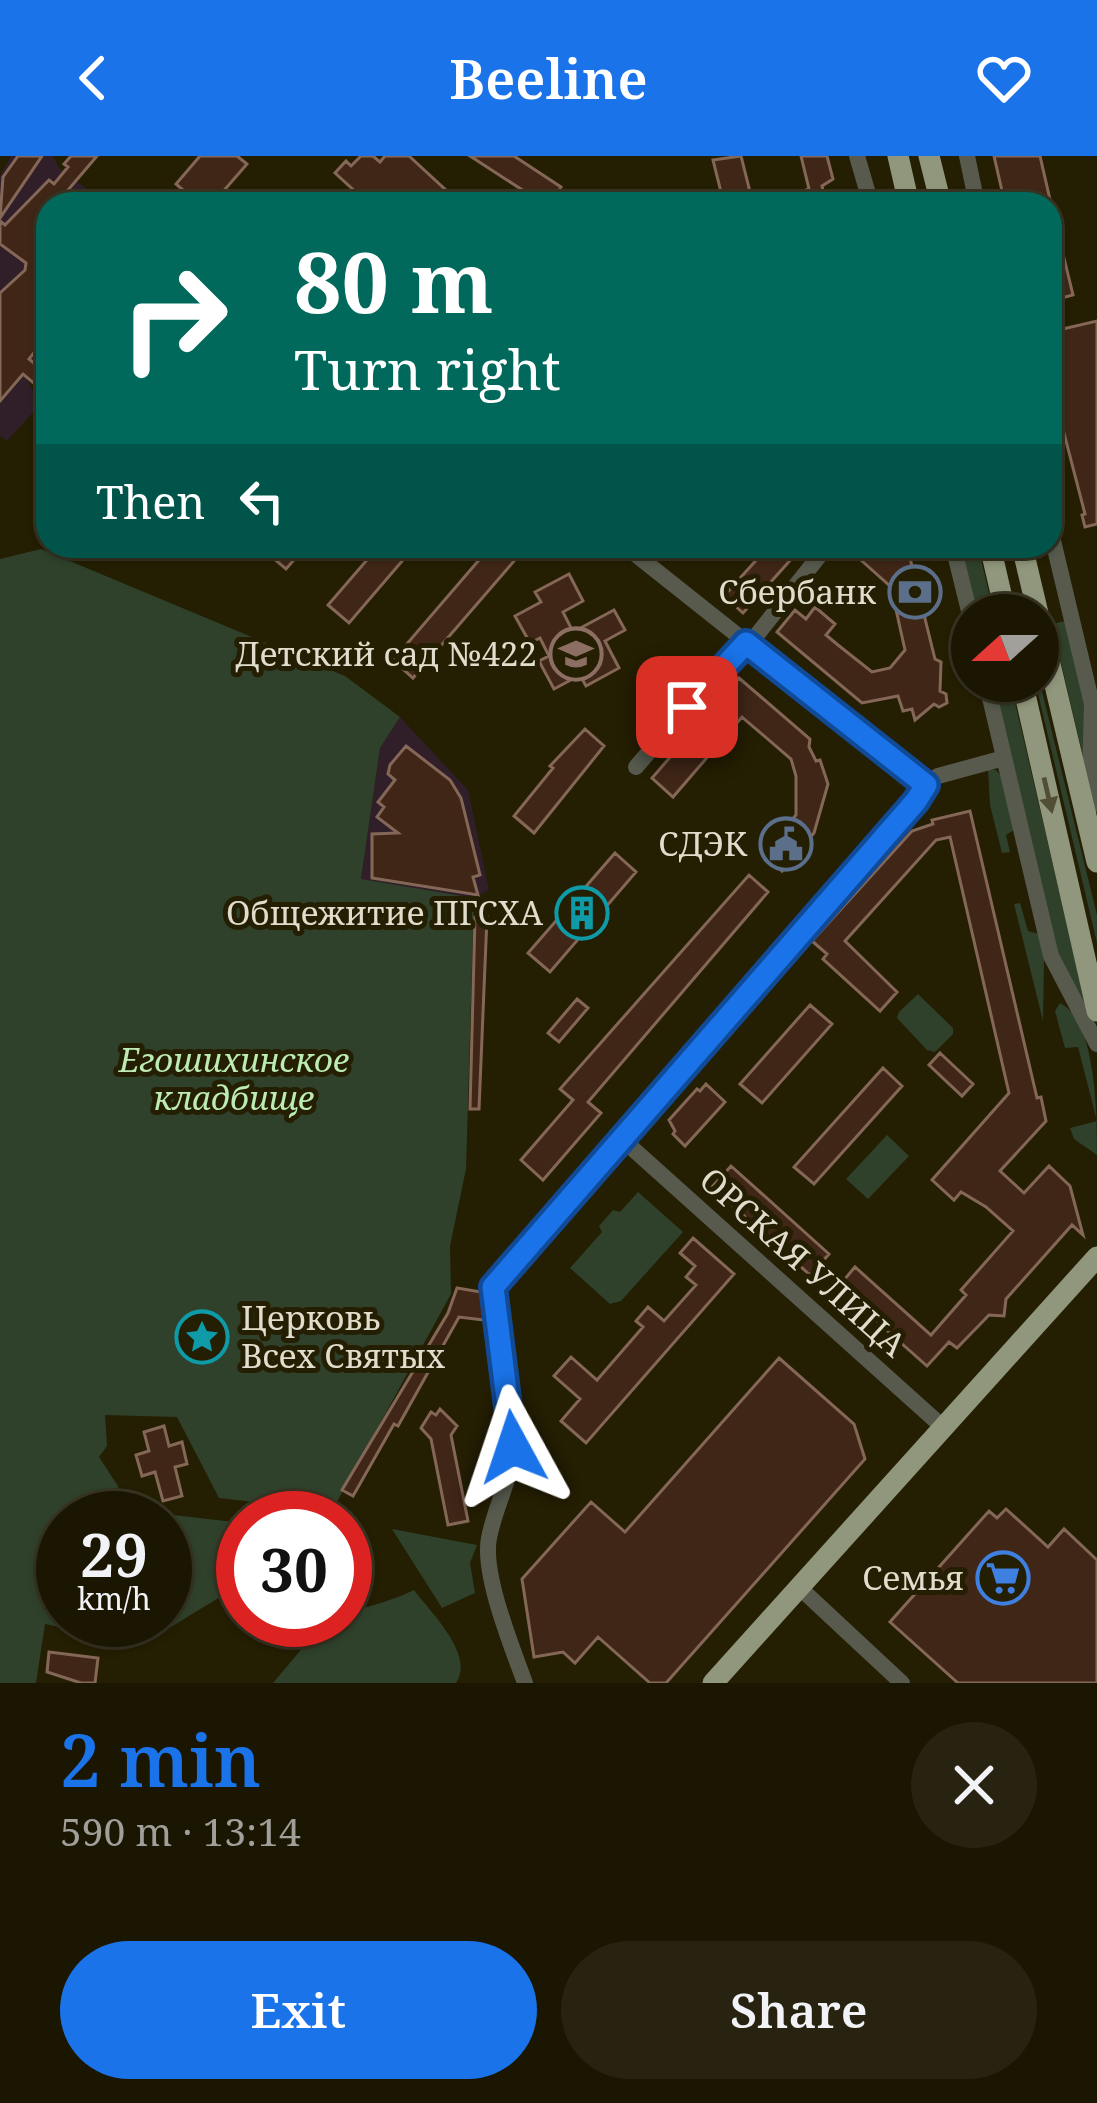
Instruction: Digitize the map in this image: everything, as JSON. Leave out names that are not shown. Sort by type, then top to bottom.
[{"type":"main road","points":[[898,156],[907,192]]},
{"type":"main road","points":[[929,156],[938,192]]},
{"type":"main road","points":[[993,558],[1001,594]]},
{"type":"main road","points":[[1024,558],[1031,594]]},
{"type":"main road","points":[[1027,702],[1097,1012]]},
{"type":"main road","points":[[1055,702],[1097,862]]},
{"type":"main road","points":[[713,1683],[1097,1257]]},
{"type":"street","points":[[856,156],[867,192]]},
{"type":"street","points":[[967,156],[974,192]]},
{"type":"street","points":[[640,558],[926,785]]},
{"type":"street","points":[[636,767],[817,558]]},
{"type":"street","points":[[956,558],[965,594]]},
{"type":"street","points":[[1057,558],[1092,704],[1088,823]]},
{"type":"street","points":[[1074,626],[1097,622]]},
{"type":"street","points":[[991,702],[1051,956],[1097,1043]]},
{"type":"street","points":[[525,1683],[496,1602],[488,1540],[512,1472],[513,1447],[493,1287],[926,785],[938,776],[1004,758]]},
{"type":"street","name":"ОРСКАЯ УЛИЦА","points":[[622,1139],[944,1429]]},
{"type":"street","points":[[800,1588],[902,1683]]},
{"type":"shaded area","points":[[11,156],[53,156],[59,168],[91,192],[36,192],[36,368],[27,380],[36,395],[36,409],[7,441],[0,436],[0,176]]},
{"type":"shaded area","points":[[400,717],[468,790],[489,890],[474,898],[361,880],[380,748]]},
{"type":"green space","name":"Егошихинское кладбище","points":[[36,550],[36,558],[63,558],[345,676],[400,717],[380,748],[361,879],[474,898],[466,1169],[450,1246],[451,1294],[343,1491],[216,1492],[177,1417],[105,1415],[107,1446],[99,1457],[119,1491],[36,1491],[36,1647],[41,1647],[36,1683],[0,1683],[0,559]]},
{"type":"green space","points":[[964,558],[981,558],[989,594],[972,594]]},
{"type":"green space","points":[[1065,621],[1086,709],[1085,765],[1059,654],[1059,622]]},
{"type":"green space","points":[[997,702],[1015,702],[1089,1019],[1056,949]]},
{"type":"green space","points":[[1040,702],[1045,702],[1097,915],[1097,943]]},
{"type":"green space","points":[[988,769],[1002,777],[1014,830],[1006,835],[1010,852],[1002,853],[990,805]]},
{"type":"green space","points":[[1020,903],[1028,931],[1039,934],[1044,960],[1043,1021],[1014,904]]},
{"type":"green space","points":[[918,994],[953,1028],[935,1052],[927,1050],[897,1018]]},
{"type":"green space","points":[[1060,1003],[1072,1013],[1088,1049],[1096,1119],[1078,1047],[1065,1048],[1055,1011]]},
{"type":"green space","points":[[1096,1121],[1097,1155],[1074,1139],[1070,1128]]},
{"type":"green space","points":[[887,1135],[909,1156],[868,1199],[846,1179]]},
{"type":"green space","points":[[638,1192],[683,1232],[621,1301],[610,1304],[570,1268],[602,1232],[599,1226],[613,1210],[620,1212]]},
{"type":"green space","name":"Егошихинское кладбище","points":[[192,1517],[216,1520],[216,1599],[192,1614]]},
{"type":"green space","points":[[392,1529],[477,1545],[470,1563],[475,1593],[442,1608]]},
{"type":"green space","points":[[414,1590],[456,1648],[460,1672],[456,1683],[273,1683],[303,1647],[372,1647],[372,1605]]},
{"type":"building","points":[[18,156],[42,156],[0,218],[3,177]]},
{"type":"building","points":[[71,156],[97,156],[70,192],[37,192],[49,180],[54,184],[68,167],[64,164]]},
{"type":"building","points":[[200,156],[237,156],[247,164],[223,192],[185,192],[176,184]]},
{"type":"building","points":[[361,156],[373,156],[380,162],[385,156],[409,156],[448,192],[356,192],[335,173],[346,161],[351,166]]},
{"type":"building","points":[[470,156],[514,156],[561,187],[558,192],[526,192]]},
{"type":"building","points":[[741,156],[750,192],[721,192],[713,160]]},
{"type":"building","points":[[801,156],[827,156],[833,179],[822,186],[823,192],[800,192],[809,189]]},
{"type":"building","points":[[994,156],[1040,156],[1048,192],[1002,192]]},
{"type":"building","points":[[36,193],[36,350],[29,359],[36,365],[36,385],[23,374],[0,401],[0,293],[25,270],[26,263],[0,244],[0,221],[5,225]]},
{"type":"building","points":[[1062,250],[1073,295],[1062,298]]},
{"type":"building","points":[[1097,321],[1097,524],[1085,527],[1062,426],[1062,329]]},
{"type":"building","points":[[273,558],[296,558],[286,569]]},
{"type":"building","points":[[369,558],[405,558],[349,623],[328,605]]},
{"type":"building","points":[[481,558],[517,558],[413,678],[393,660]]},
{"type":"building","points":[[758,558],[792,558],[743,613],[724,596]]},
{"type":"building","points":[[910,558],[935,659],[941,662],[940,691],[946,694],[947,703],[934,704],[915,720],[912,709],[903,711],[898,696],[862,703],[777,632],[795,610],[806,619],[815,607],[835,624],[826,635],[838,645],[872,672],[890,668],[905,650],[891,587],[862,561]]},
{"type":"building","points":[[569,574],[583,601],[563,612],[573,632],[614,610],[625,630],[605,641],[619,668],[586,686],[580,675],[554,689],[539,661],[549,656],[540,638],[530,643],[515,616],[541,602],[535,592]]},
{"type":"building","points":[[739,678],[810,739],[809,747],[816,761],[820,760],[828,784],[814,833],[782,871],[762,853],[796,815],[796,776],[791,759],[742,717],[673,797],[652,778]]},
{"type":"building","points":[[585,729],[604,746],[534,833],[514,816],[553,768],[550,766]]},
{"type":"building","points":[[406,746],[450,780],[461,798],[480,875],[473,877],[478,895],[372,878],[372,834],[398,833],[377,817],[384,807],[378,802],[395,780],[388,774],[390,765]]},
{"type":"building","points":[[970,811],[1046,1121],[1000,1171],[1024,1193],[1049,1166],[1070,1186],[1083,1235],[1072,1225],[1006,1299],[1004,1316],[989,1315],[957,1348],[949,1342],[927,1366],[838,1287],[855,1267],[931,1335],[966,1295],[961,1290],[1013,1231],[986,1207],[961,1192],[954,1200],[932,1180],[1009,1093],[950,837],[936,840],[845,941],[897,992],[880,1011],[823,959],[827,954],[812,941],[912,831],[933,824],[932,820]]},
{"type":"building","name":"Общежитие ПГСХА","points":[[615,853],[636,872],[550,972],[528,953]]},
{"type":"building","points":[[749,875],[768,892],[588,1102],[601,1113],[543,1180],[521,1160],[573,1100],[560,1089]]},
{"type":"building","points":[[475,917],[487,917],[479,1109],[470,1109]]},
{"type":"building","points":[[577,999],[588,1008],[559,1042],[548,1033]]},
{"type":"building","points":[[810,1005],[832,1024],[762,1103],[740,1084]]},
{"type":"building","points":[[940,1053],[973,1084],[962,1096],[929,1065]]},
{"type":"building","points":[[883,1068],[902,1086],[814,1184],[794,1167]]},
{"type":"building","points":[[706,1084],[725,1102],[685,1146],[673,1134],[669,1120]]},
{"type":"building","points":[[731,1166],[829,1254],[810,1275],[712,1187]]},
{"type":"building","points":[[693,1238],[734,1274],[586,1443],[561,1421],[580,1399],[554,1376],[571,1357],[597,1380],[643,1327],[636,1321],[648,1307],[664,1321],[696,1285],[686,1277],[695,1266],[680,1253]]},
{"type":"building","points":[[457,1288],[481,1292],[484,1320],[459,1317],[356,1491],[342,1490],[448,1313]]},
{"type":"building","points":[[779,1358],[854,1424],[865,1459],[666,1683],[650,1683],[598,1637],[575,1663],[563,1652],[534,1657],[522,1579],[591,1502],[625,1532]]},
{"type":"building","points":[[440,1409],[457,1426],[451,1435],[468,1521],[448,1525],[431,1439],[421,1428],[431,1412],[436,1415]]},
{"type":"building","name":"Церковь Всех Святых","points":[[164,1426],[169,1446],[182,1442],[187,1464],[175,1467],[181,1491],[160,1491],[155,1472],[142,1476],[136,1455],[149,1451],[144,1432]]},
{"type":"building","name":"Семья","points":[[1006,1509],[1048,1547],[1064,1529],[1097,1560],[1097,1683],[958,1683],[890,1622],[989,1511],[997,1518]]},
{"type":"building","points":[[49,1652],[98,1658],[95,1683],[47,1672]]},
{"type":"place","name":"Сбербанк","points":[[915,592]]},
{"type":"place","name":"Детский сад №422","points":[[576,654]]},
{"type":"place","name":"СДЭК","points":[[786,844]]},
{"type":"place","name":"Общежитие ПГСХА","points":[[582,913]]},
{"type":"place","name":"Церковь Всех Святых","points":[[202,1337]]},
{"type":"place","name":"Семья","points":[[1003,1578]]},
{"type":"route","points":[[513,1447],[493,1287],[926,785],[746,643],[687,707]]}]
